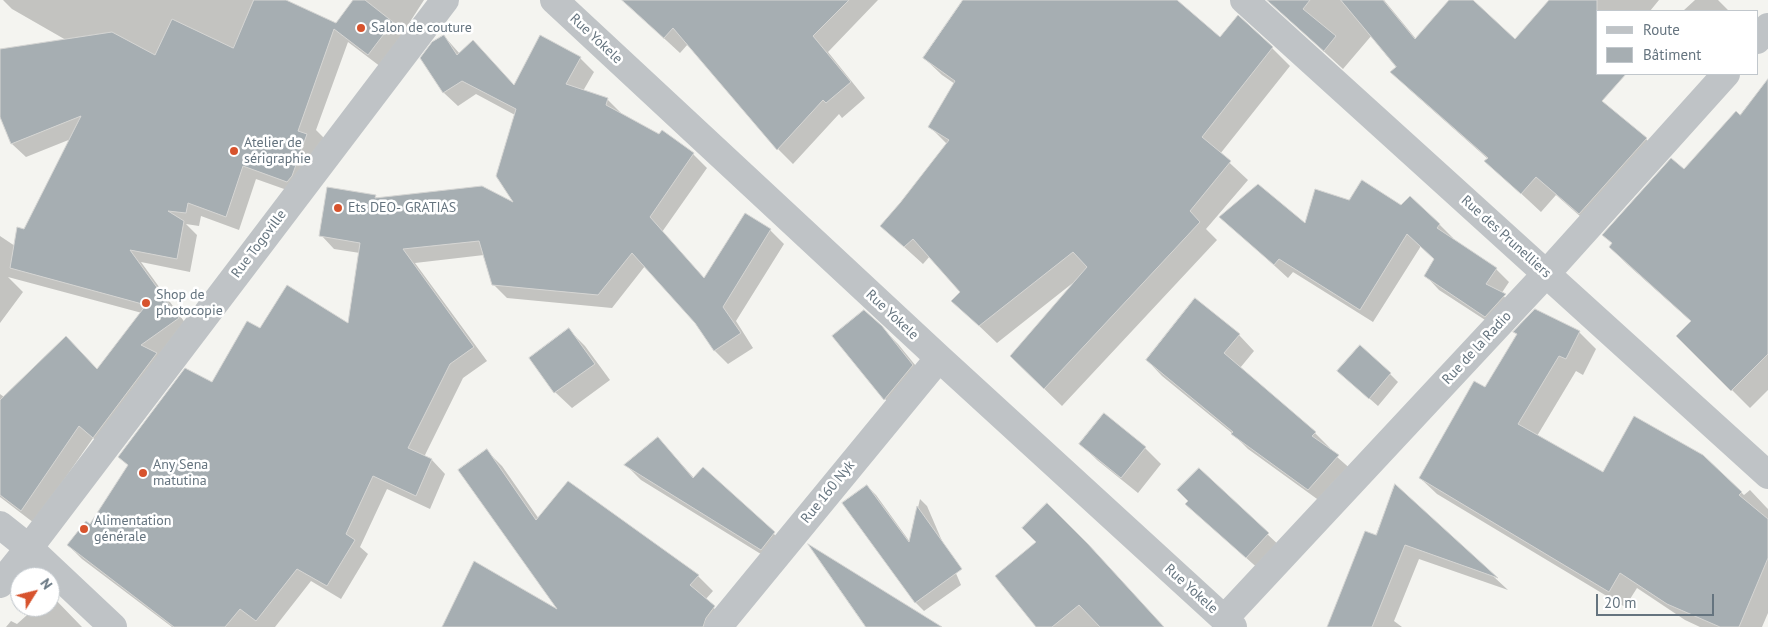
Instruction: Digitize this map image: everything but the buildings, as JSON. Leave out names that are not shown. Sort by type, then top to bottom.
[{"type":"street","name":"Rue Togoville","points":[[0,584],[445,0]]},
{"type":"street","name":"Rue Yokele","points":[[554,0],[939,358],[1229,623]]},
{"type":"street","name":"Rue des Prunelliers","points":[[1244,0],[1768,475]]},
{"type":"street","points":[[1758,39],[1768,27]]},
{"type":"street","name":"Rue de la Radio","points":[[1229,623],[1725,75]]},
{"type":"street","name":"Rue 160 Nyk","points":[[718,627],[939,358]]},
{"type":"street","points":[[0,525],[28,548],[113,627]]},
{"type":"place","name":"Salon de couture","points":[[361,28]]},
{"type":"place","name":"Atelier de sérigraphie","points":[[234,151]]},
{"type":"place","name":"Ets DEO- GRATIAS","points":[[338,208]]},
{"type":"place","name":"Shop de photocopie","points":[[146,303]]},
{"type":"place","name":"Any Sena matutina","points":[[143,473]]},
{"type":"place","name":"Alimentation générale","points":[[84,529]]}]
